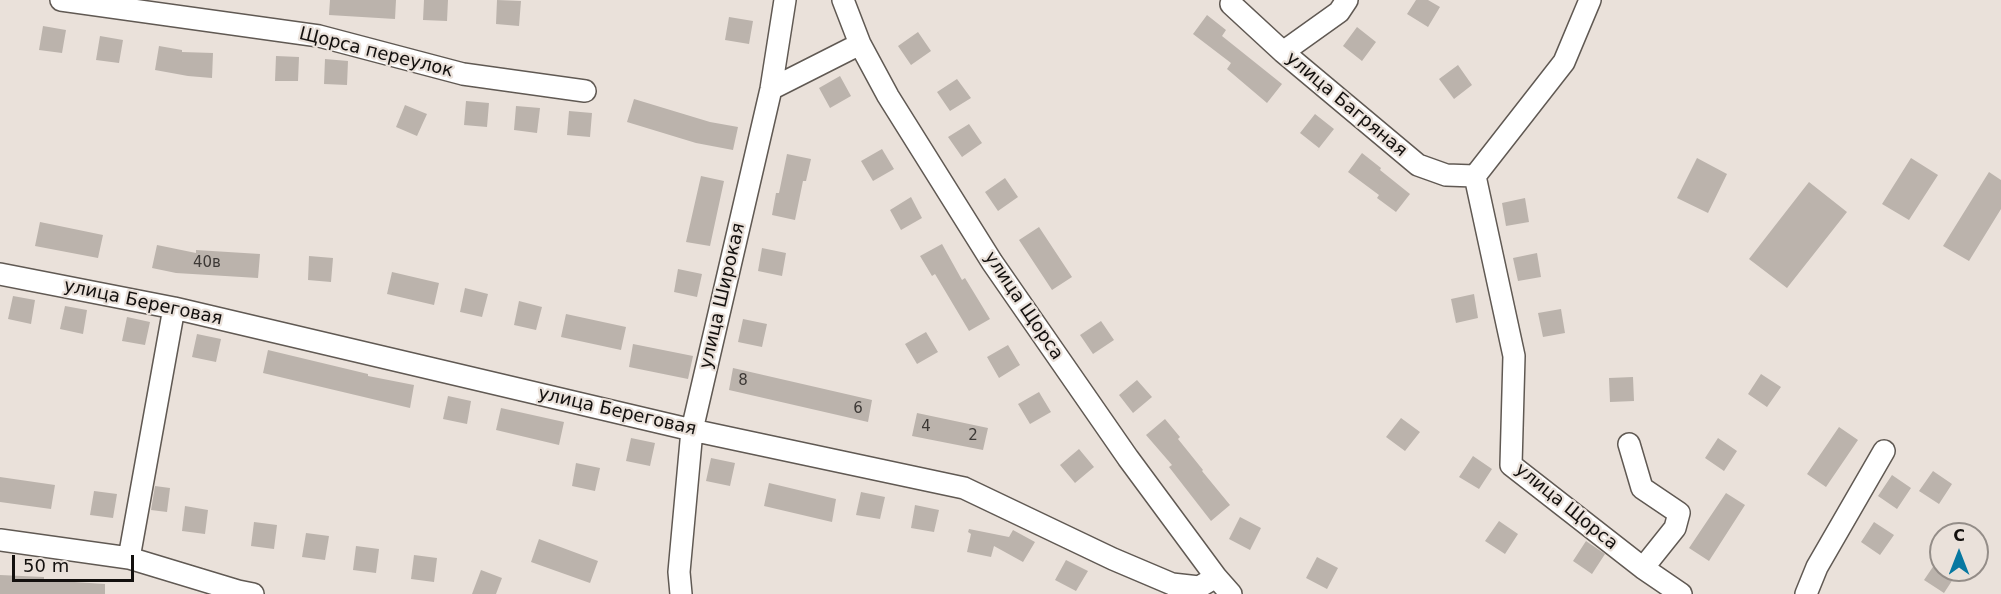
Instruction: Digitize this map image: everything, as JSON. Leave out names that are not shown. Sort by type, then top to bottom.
[{"type":"street","name":"Щорса переулок","points":[[61,0],[319,36],[463,74],[585,91]]},
{"type":"street","name":"улица Широкая","points":[[681,594],[679,572],[692,430],[771,89],[785,0]]},
{"type":"street","name":"улица Щорса","points":[[843,0],[860,44],[888,96],[992,262],[1128,458],[1231,594]]},
{"type":"street","points":[[1283,52],[1339,12],[1347,0]]},
{"type":"street","points":[[1475,176],[1564,62],[1590,0]]},
{"type":"street","name":"улица Багряная","points":[[1231,4],[1283,52],[1418,165],[1446,176],[1475,176]]},
{"type":"street","points":[[771,89],[860,44]]},
{"type":"street","name":"улица Щорса","points":[[1475,176],[1514,356],[1511,465],[1643,568],[1682,594]]},
{"type":"street","name":"улица Береговая","points":[[0,274],[174,308],[692,430],[964,488],[1113,559],[1172,584],[1199,587],[1216,577]]},
{"type":"street","points":[[129,558],[174,308]]},
{"type":"street","points":[[1629,444],[1642,489],[1679,513],[1675,528],[1643,568]]},
{"type":"street","points":[[1806,594],[1817,567],[1884,451]]},
{"type":"street","points":[[0,540],[129,558],[243,593]]},
{"type":"building","points":[[330,0],[396,0],[395,19],[329,15]]},
{"type":"building","points":[[424,0],[448,0],[447,21],[423,20]]},
{"type":"building","points":[[497,0],[521,1],[519,26],[496,24]]},
{"type":"building","points":[[1416,0],[1428,0],[1440,7],[1428,27],[1407,14]]},
{"type":"building","points":[[1207,15],[1226,30],[1222,36],[1282,84],[1267,103],[1227,69],[1231,63],[1193,34]]},
{"type":"building","points":[[729,17],[753,21],[749,44],[725,40]]},
{"type":"building","points":[[43,26],[66,30],[62,53],[39,50]]},
{"type":"building","points":[[1357,27],[1376,42],[1362,61],[1343,46]]},
{"type":"building","points":[[918,32],[931,51],[911,65],[898,46]]},
{"type":"building","points":[[100,36],[123,40],[119,63],[96,60]]},
{"type":"building","points":[[159,46],[182,50],[182,52],[213,53],[212,78],[155,70]]},
{"type":"building","points":[[276,56],[299,57],[298,81],[275,81]]},
{"type":"building","points":[[325,59],[348,61],[347,85],[324,84]]},
{"type":"building","points":[[1458,65],[1472,85],[1454,99],[1439,79]]},
{"type":"building","points":[[840,76],[851,96],[830,108],[819,88]]},
{"type":"building","points":[[957,79],[971,98],[950,111],[937,92]]},
{"type":"building","points":[[634,99],[710,122],[738,127],[733,150],[696,143],[627,122]]},
{"type":"building","points":[[466,101],[489,103],[487,127],[464,125]]},
{"type":"building","points":[[405,105],[427,114],[417,136],[396,127]]},
{"type":"building","points":[[516,106],[540,108],[537,133],[514,130]]},
{"type":"building","points":[[569,111],[592,113],[590,137],[567,135]]},
{"type":"building","points":[[1315,114],[1334,129],[1319,148],[1300,133]]},
{"type":"building","points":[[969,124],[982,143],[962,157],[948,137]]},
{"type":"building","points":[[882,149],[894,169],[873,181],[861,161]]},
{"type":"building","points":[[1362,153],[1410,194],[1396,212],[1377,198],[1379,195],[1348,172]]},
{"type":"building","points":[[787,154],[811,159],[806,181],[803,181],[795,220],[772,215]]},
{"type":"building","points":[[1697,158],[1727,174],[1708,213],[1677,198]]},
{"type":"building","points":[[1911,158],[1938,175],[1909,220],[1882,204]]},
{"type":"building","points":[[1989,172],[2001,180],[2001,209],[1969,261],[1943,246]]},
{"type":"building","points":[[701,176],[724,181],[710,246],[686,242]]},
{"type":"building","points":[[1005,178],[1018,197],[998,211],[985,192]]},
{"type":"building","points":[[1809,182],[1847,212],[1787,288],[1749,259]]},
{"type":"building","points":[[911,197],[922,218],[901,230],[890,210]]},
{"type":"building","points":[[1525,198],[1529,222],[1506,226],[1502,203]]},
{"type":"building","points":[[40,222],[103,235],[98,258],[35,246]]},
{"type":"building","points":[[1039,227],[1072,277],[1052,290],[1019,240]]},
{"type":"building","points":[[942,244],[962,280],[965,278],[990,319],[969,331],[935,274],[932,276],[920,256]]},
{"type":"building","points":[[157,245],[196,253],[196,250],[260,254],[258,278],[176,273],[152,268]]},
{"type":"building","points":[[762,248],[786,253],[782,276],[758,271]]},
{"type":"building","points":[[1537,253],[1541,277],[1518,281],[1513,258]]},
{"type":"building","points":[[309,256],[333,258],[331,282],[308,280]]},
{"type":"building","points":[[678,269],[702,274],[697,297],[674,292]]},
{"type":"building","points":[[392,272],[439,283],[434,305],[387,294]]},
{"type":"building","points":[[465,288],[488,294],[482,317],[460,312]]},
{"type":"building","points":[[1474,294],[1478,318],[1456,323],[1451,299]]},
{"type":"building","points":[[13,296],[35,300],[31,324],[8,319]]},
{"type":"building","points":[[519,301],[542,307],[536,330],[514,325]]},
{"type":"building","points":[[65,306],[87,310],[83,334],[60,329]]},
{"type":"building","points":[[1561,309],[1565,333],[1543,337],[1538,313]]},
{"type":"building","points":[[566,314],[626,327],[621,350],[561,337]]},
{"type":"building","points":[[127,317],[150,322],[145,345],[122,341]]},
{"type":"building","points":[[743,319],[767,324],[762,347],[738,342]]},
{"type":"building","points":[[1101,321],[1114,340],[1093,354],[1080,335]]},
{"type":"building","points":[[926,332],[938,352],[917,364],[905,344]]},
{"type":"building","points":[[197,334],[221,339],[216,362],[192,357]]},
{"type":"building","points":[[633,344],[693,356],[688,379],[629,367]]},
{"type":"building","points":[[1008,345],[1020,365],[999,378],[987,357]]},
{"type":"building","points":[[268,350],[368,374],[368,376],[414,385],[410,408],[263,373]]},
{"type":"building","points":[[733,368],[872,400],[868,422],[729,390]]},
{"type":"building","points":[[1761,374],[1781,387],[1767,407],[1748,394]]},
{"type":"building","points":[[1633,377],[1634,401],[1610,402],[1609,378]]},
{"type":"building","points":[[1137,380],[1152,397],[1133,413],[1119,395]]},
{"type":"building","points":[[1039,392],[1051,412],[1030,424],[1018,404]]},
{"type":"building","points":[[448,396],[471,401],[467,424],[443,419]]},
{"type":"building","points":[[501,408],[564,422],[559,445],[496,430]]},
{"type":"building","points":[[917,413],[988,428],[983,450],[912,436]]},
{"type":"building","points":[[1401,418],[1420,432],[1405,451],[1386,437]]},
{"type":"building","points":[[1165,419],[1202,471],[1230,505],[1211,521],[1169,467],[1172,465],[1146,435]]},
{"type":"building","points":[[1839,427],[1858,440],[1826,487],[1807,474]]},
{"type":"building","points":[[631,438],[655,443],[650,466],[626,461]]},
{"type":"building","points":[[1718,438],[1737,451],[1724,471],[1705,458]]},
{"type":"building","points":[[1079,449],[1094,467],[1075,483],[1060,465]]},
{"type":"building","points":[[1473,456],[1492,469],[1479,489],[1459,477]]},
{"type":"building","points":[[711,458],[735,463],[730,486],[706,481]]},
{"type":"building","points":[[576,463],[600,468],[595,491],[572,486]]},
{"type":"building","points":[[1933,471],[1952,484],[1939,504],[1919,491]]},
{"type":"building","points":[[1892,475],[1911,488],[1897,509],[1878,496]]},
{"type":"building","points":[[0,477],[55,485],[51,509],[0,502]]},
{"type":"building","points":[[769,483],[836,499],[832,522],[764,506]]},
{"type":"building","points":[[155,486],[170,488],[167,512],[151,510]]},
{"type":"building","points":[[94,491],[117,494],[113,518],[90,515]]},
{"type":"building","points":[[861,492],[885,497],[880,519],[856,515]]},
{"type":"building","points":[[1726,493],[1745,505],[1709,561],[1689,548]]},
{"type":"building","points":[[915,505],[939,510],[934,532],[911,528]]},
{"type":"building","points":[[185,506],[208,510],[205,534],[182,531]]},
{"type":"building","points":[[1240,517],[1261,528],[1250,550],[1229,539]]},
{"type":"building","points":[[1499,521],[1518,534],[1505,554],[1485,541]]},
{"type":"building","points":[[254,522],[277,525],[274,549],[251,546]]},
{"type":"building","points":[[1874,522],[1894,535],[1880,555],[1861,542]]},
{"type":"building","points":[[969,529],[1009,537],[1013,530],[1035,542],[1023,562],[994,546],[991,557],[967,552],[971,534],[968,532]]},
{"type":"building","points":[[306,533],[329,536],[325,560],[302,557]]},
{"type":"building","points":[[539,539],[598,561],[590,583],[531,562]]},
{"type":"building","points":[[1586,541],[1605,554],[1592,574],[1573,561]]},
{"type":"building","points":[[356,546],[379,549],[376,573],[353,570]]},
{"type":"building","points":[[414,555],[437,558],[434,582],[411,579]]},
{"type":"building","points":[[1317,557],[1338,568],[1327,589],[1306,578]]},
{"type":"building","points":[[1066,560],[1088,571],[1076,591],[1055,580]]},
{"type":"building","points":[[481,570],[502,578],[496,594],[472,594]]},
{"type":"building","points":[[1929,573],[1929,582],[1951,582],[1944,593],[1924,580]]},
{"type":"building","points":[[0,575],[105,584],[105,594],[0,594]]}]
